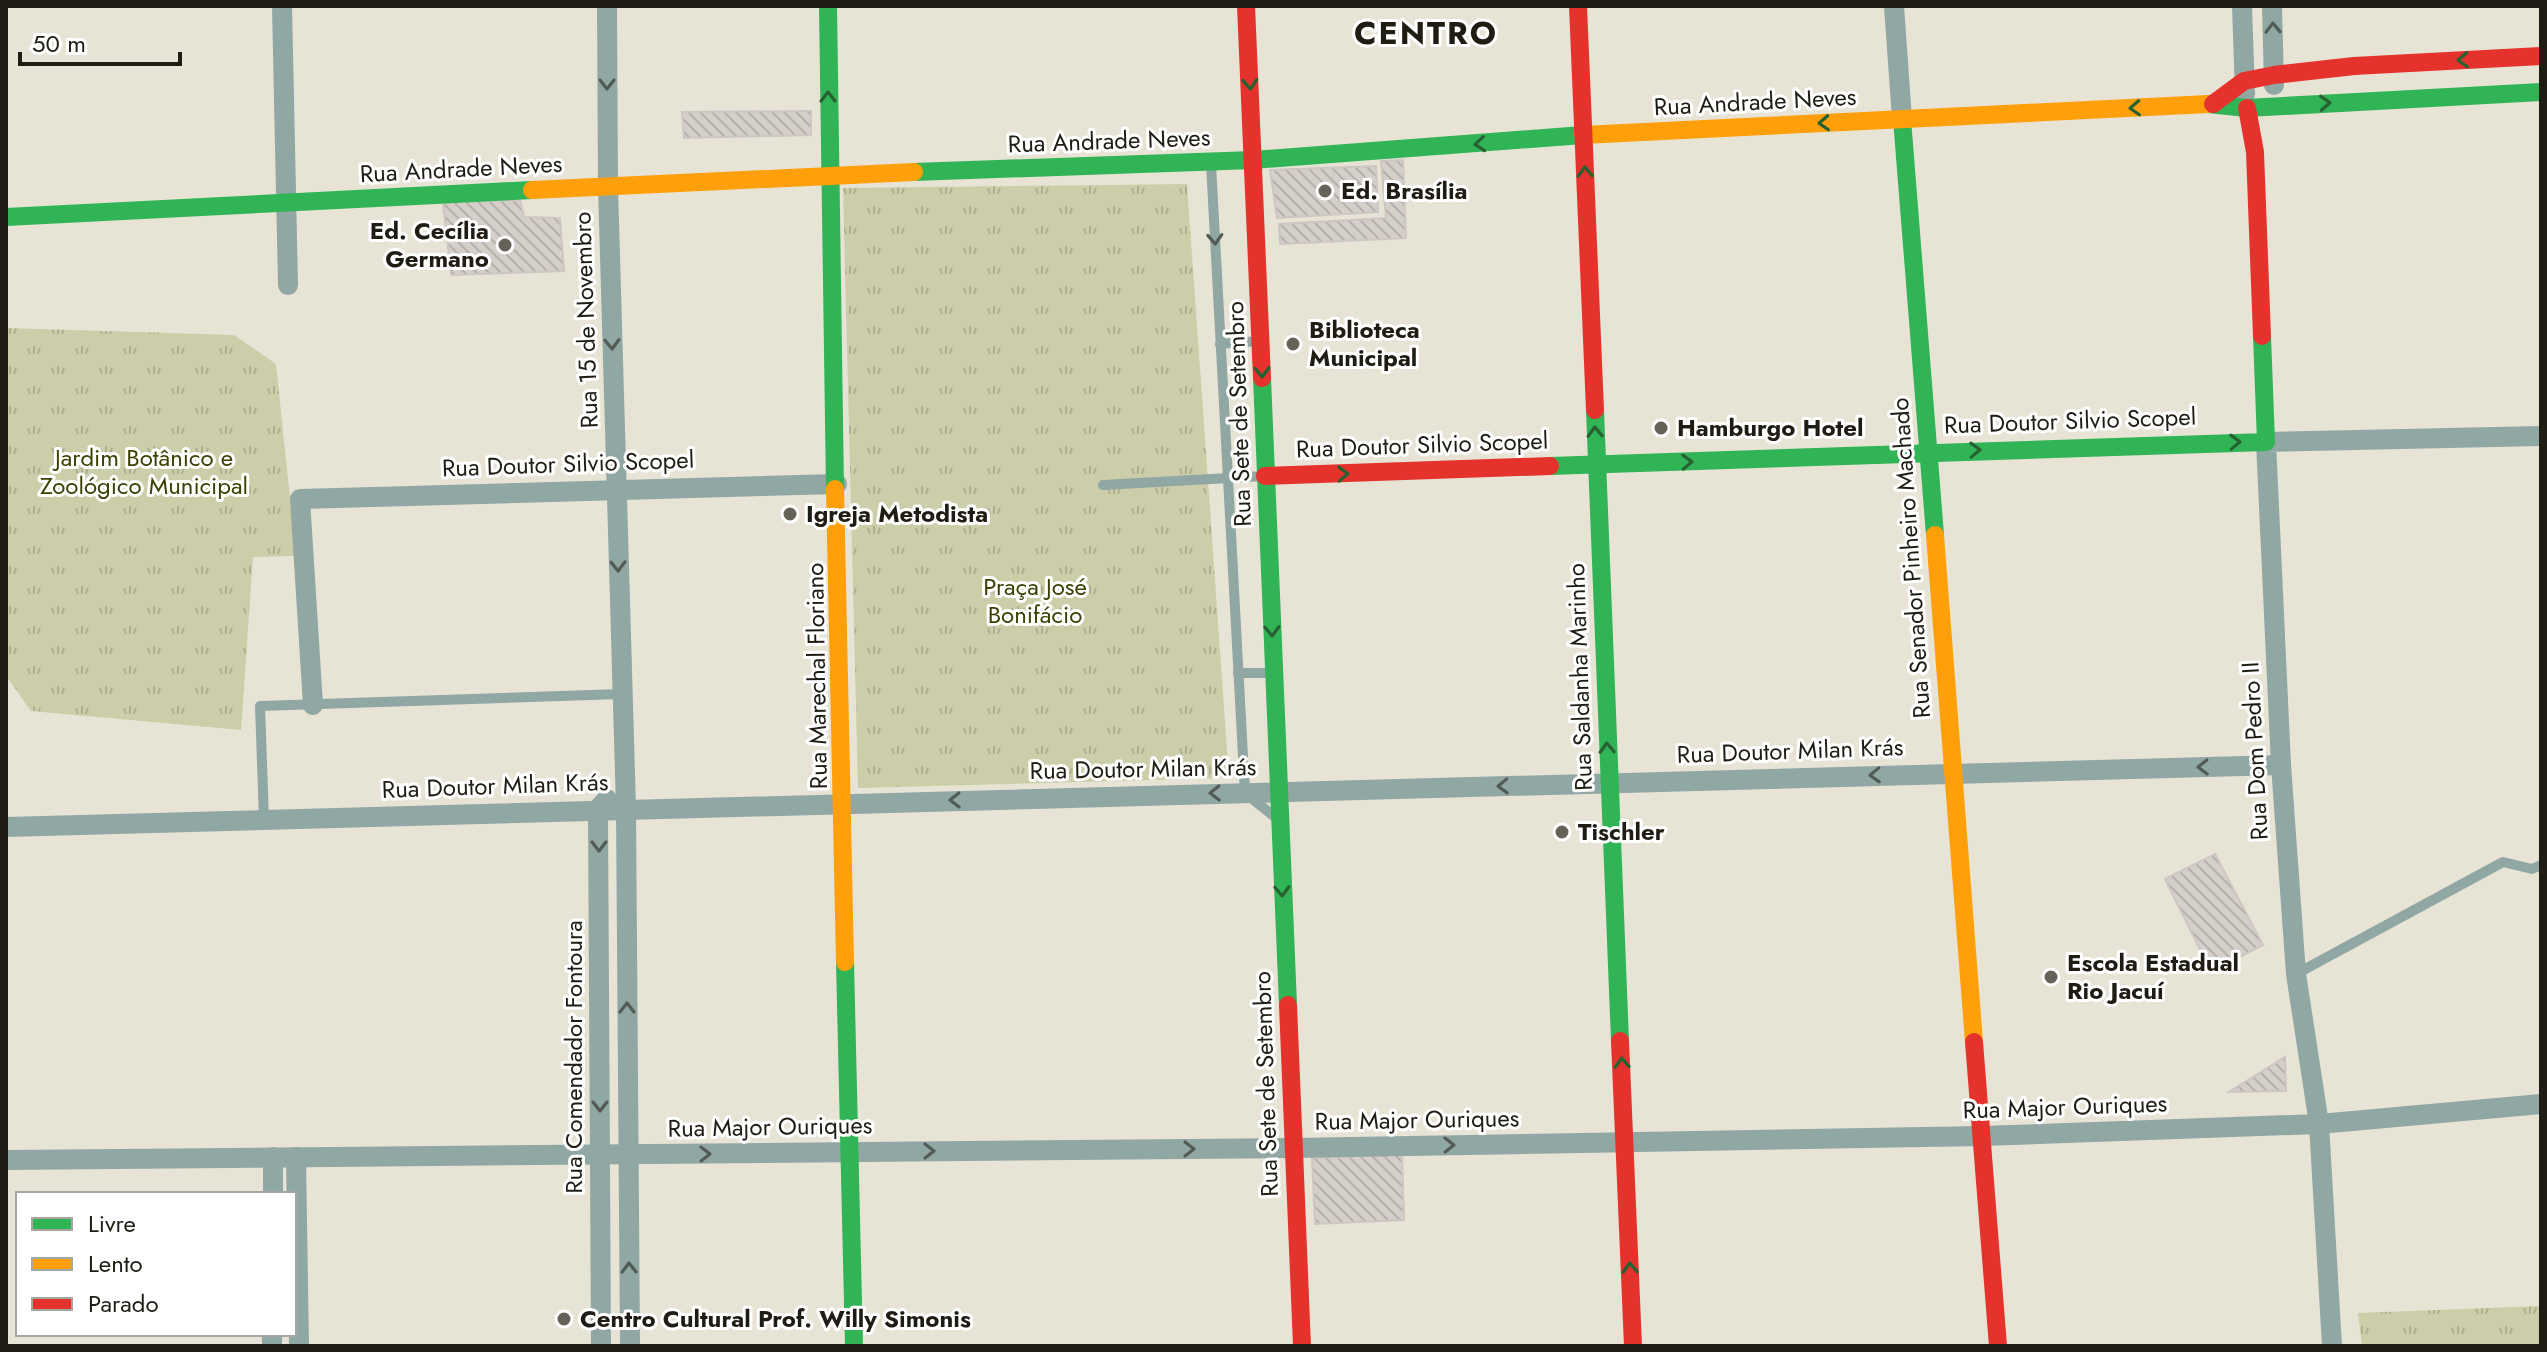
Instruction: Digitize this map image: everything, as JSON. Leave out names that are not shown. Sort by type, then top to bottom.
[{"type":"main road","name":"Rua Marechal Floriano","points":[[828,6],[828,175],[854,1346]]},
{"type":"main road","name":"Rua Sete de Setembro","points":[[1246,6],[1302,1346]]},
{"type":"main road","name":"Rua Saldanha Marinho","points":[[1578,6],[1633,1346]]},
{"type":"main road","points":[[2213,104],[2244,81],[2274,75],[2541,56]]},
{"type":"main road","points":[[2429,62],[2432,97]]},
{"type":"main road","name":"Rua Andrade Neves","points":[[6,217],[828,175],[1253,160],[1584,135],[1902,119],[2213,104],[2247,108],[2541,92]]},
{"type":"main road","name":"Rua Dom Pedro II","points":[[2255,152],[2275,105]]},
{"type":"main road","name":"Rua Dom Pedro II","points":[[2247,108],[2255,152],[2266,442]]},
{"type":"main road","name":"Rua Senador Pinheiro Machado","points":[[1902,119],[1998,1346]]},
{"type":"main road","name":"Rua Doutor Silvio Scopel","points":[[1265,476],[2266,442]]},
{"type":"street","points":[[282,6],[288,285]]},
{"type":"street","name":"Rua 15 de Novembro","points":[[607,6],[608,187],[617,488]]},
{"type":"street","name":"Rua Senador Pinheiro Machado","points":[[1894,6],[1902,119]]},
{"type":"street","name":"Rua Dom Pedro II","points":[[2242,6],[2247,108]]},
{"type":"street","name":"Rua Dom Pedro II","points":[[2272,6],[2275,105]]},
{"type":"street","name":"Rua Doutor Silvio Scopel","points":[[2266,442],[2541,436]]},
{"type":"street","name":"Rua Dom Pedro II","points":[[2266,442],[2281,765],[2296,974],[2319,1124],[2332,1346]]},
{"type":"street","name":"Rua Doutor Silvio Scopel","points":[[313,705],[300,499],[837,484]]},
{"type":"street","points":[[617,488],[626,808],[630,1346]]},
{"type":"street","name":"Rua Doutor Milan Krás","points":[[6,827],[2281,765]]},
{"type":"street","points":[[598,809],[625,777]]},
{"type":"street","name":"Rua Comendador Fontoura","points":[[598,809],[601,1346]]},
{"type":"street","points":[[599,930],[626,929]]},
{"type":"street","points":[[600,1066],[627,1067]]},
{"type":"street","name":"Rua Major Ouriques","points":[[6,1160],[1293,1148],[1982,1136],[2319,1124],[2541,1104]]},
{"type":"street","points":[[273,1157],[273,1192]]},
{"type":"street","points":[[296,1157],[297,1336]]},
{"type":"lane","name":"Rua Sete de Setembro","points":[[1210,162],[1245,793]]},
{"type":"lane","points":[[1220,344],[1261,341]]},
{"type":"lane","points":[[1103,485],[1265,476]]},
{"type":"lane","points":[[1238,673],[1273,673]]},
{"type":"lane","points":[[264,819],[260,706],[621,694]]},
{"type":"lane","points":[[1245,793],[1280,821]]},
{"type":"lane","points":[[2296,974],[2503,862],[2532,869],[2541,865]]},
{"type":"green space","name":"Praça José Bonifácio","points":[[1187,184],[1229,778],[858,788],[843,188]]},
{"type":"green space","name":"Jardim Botânico e Zoológico Municipal","points":[[6,328],[234,335],[276,364],[296,556],[253,557],[241,730],[31,711],[6,676]]},
{"type":"green space","points":[[2541,1306],[2541,1346],[2362,1346],[2358,1313]]},
{"type":"building","points":[[811,111],[811,135],[684,138],[682,112]]},
{"type":"building","points":[[1403,160],[1406,238],[1280,244],[1279,224],[1386,218],[1381,161]]},
{"type":"building","name":"Ed. Brasília","points":[[1376,166],[1378,212],[1277,218],[1270,170]]},
{"type":"building","name":"Ed. Cecília Germano","points":[[520,200],[524,217],[560,218],[564,271],[451,275],[443,202]]},
{"type":"building","points":[[2215,854],[2263,945],[2211,972],[2165,879]]},
{"type":"building","points":[[2285,1057],[2286,1091],[2229,1092]]},
{"type":"building","points":[[1402,1154],[1404,1220],[1315,1224],[1312,1158]]},
{"type":"traffic: fast","points":[[828,6],[835,489]]},
{"type":"traffic: fast","points":[[2208,104],[2247,108],[2541,92]]},
{"type":"traffic: fast","points":[[1902,119],[1935,535]]},
{"type":"traffic: fast","points":[[914,172],[1253,160],[1583,135]]},
{"type":"traffic: fast","points":[[6,217],[532,190]]},
{"type":"traffic: fast","points":[[1550,466],[2266,442],[2262,336]]},
{"type":"traffic: fast","points":[[1262,378],[1288,1005]]},
{"type":"traffic: fast","points":[[1595,410],[1620,1041]]},
{"type":"traffic: fast","points":[[845,962],[854,1346]]},
{"type":"traffic: slow","points":[[1583,135],[2208,104]]},
{"type":"traffic: slow","points":[[532,190],[914,172]]},
{"type":"traffic: slow","points":[[835,489],[845,962]]},
{"type":"traffic: slow","points":[[1935,535],[1974,1042]]},
{"type":"traffic: jam","points":[[1246,6],[1262,378]]},
{"type":"traffic: jam","points":[[1578,6],[1595,410]]},
{"type":"traffic: jam","points":[[2213,104],[2244,81],[2274,75],[2354,66],[2541,56]]},
{"type":"traffic: jam","points":[[2247,108],[2255,152],[2262,336]]},
{"type":"traffic: jam","points":[[1265,476],[1550,466]]},
{"type":"traffic: jam","points":[[1288,1005],[1302,1346]]},
{"type":"traffic: jam","points":[[1620,1041],[1633,1346]]},
{"type":"traffic: jam","points":[[1974,1042],[1998,1346]]},
{"type":"place","name":"Ed. Brasília","points":[[1325,191]]},
{"type":"place","name":"Ed. Cecília Germano","points":[[505,245]]},
{"type":"place","name":"Biblioteca Municipal","points":[[1293,344]]},
{"type":"place","name":"Hamburgo Hotel","points":[[1661,428]]},
{"type":"place","name":"Igreja Metodista","points":[[790,514]]},
{"type":"place","name":"Tischler","points":[[1562,832]]},
{"type":"place","name":"Escola Estadual Rio Jacuí","points":[[2051,977]]},
{"type":"place","name":"Centro Cultural Prof. Willy Simonis","points":[[564,1319]]},
{"type":"district","name":"CENTRO","points":[[1426,33]]}]
